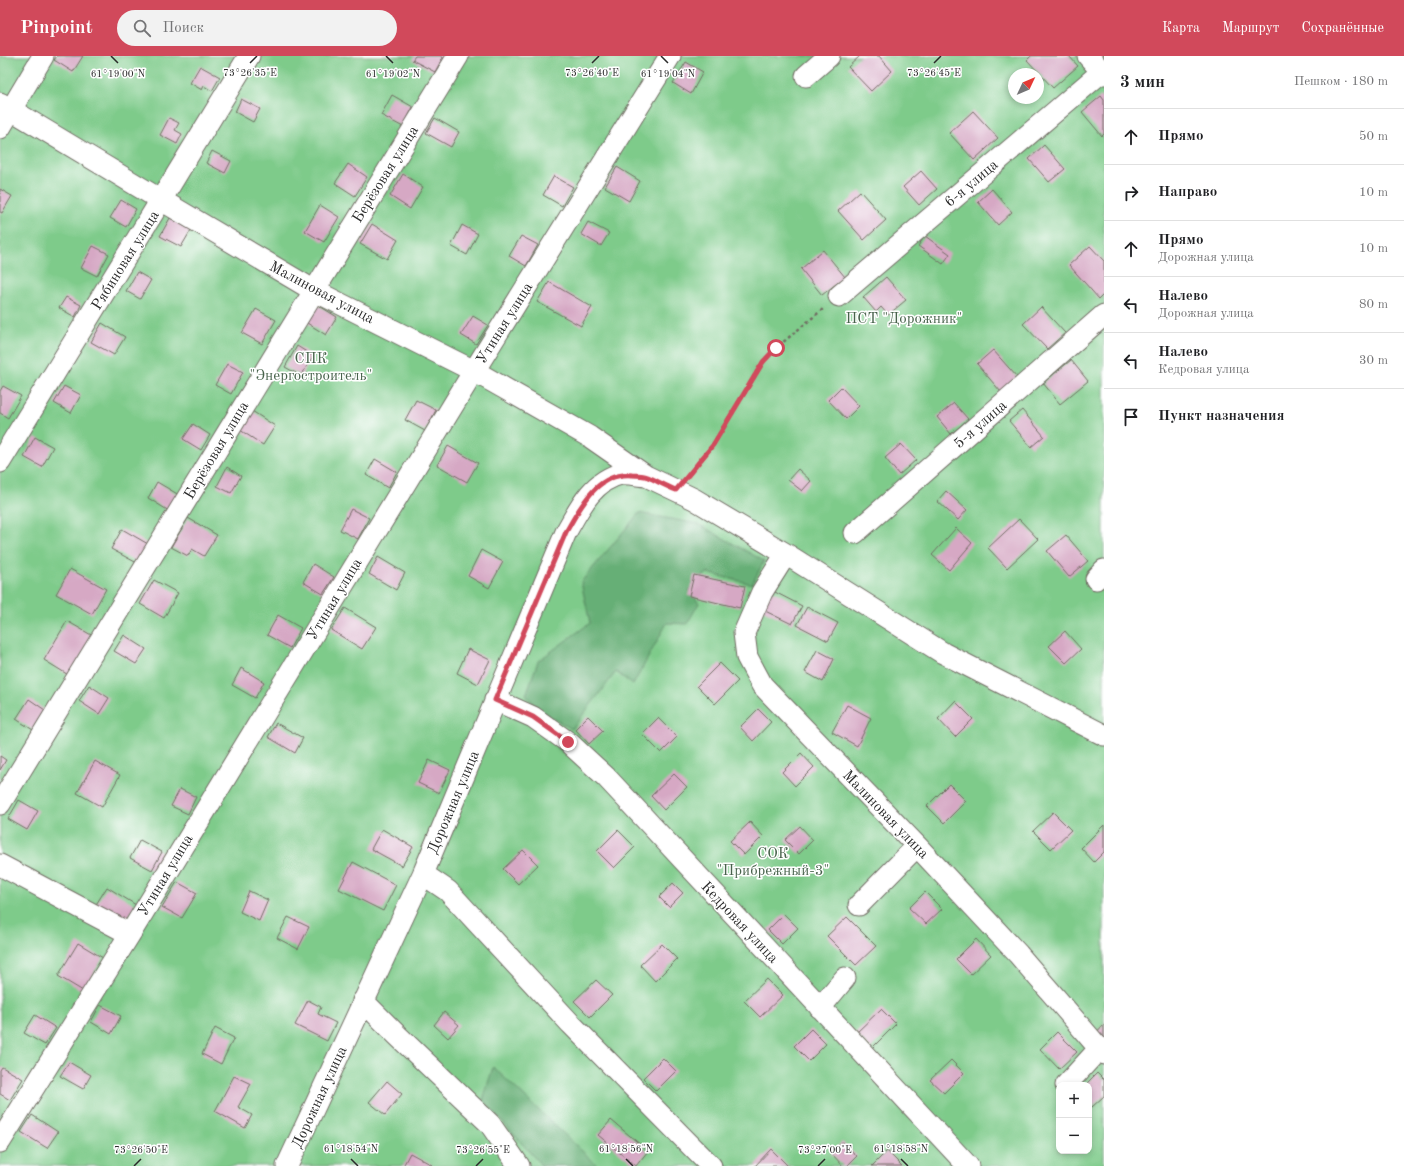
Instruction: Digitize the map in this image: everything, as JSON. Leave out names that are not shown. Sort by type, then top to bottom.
[{"type":"street","points":[[0,128],[6,106],[43,56]]},
{"type":"street","name":"Рябиновая улица","points":[[0,462],[249,56]]},
{"type":"street","name":"Берёзовая улица","points":[[0,804],[313,290],[458,56]]},
{"type":"street","name":"Утиная улица","points":[[0,1142],[130,934],[474,371],[670,56]]},
{"type":"street","points":[[806,76],[828,56]]},
{"type":"street","points":[[1088,56],[1103,72]]},
{"type":"street","name":"6-я улица","points":[[839,296],[1103,72]]},
{"type":"street","name":"Малиновая улица","points":[[6,106],[313,290],[474,371],[590,437],[646,476]]},
{"type":"street","name":"5-я улица","points":[[856,533],[1104,315]]},
{"type":"street","name":"Дорожная улица","points":[[286,1166],[423,874],[566,532],[591,492],[606,480],[622,474],[646,476]]},
{"type":"street","points":[[646,476],[694,499],[944,652],[1104,736]]},
{"type":"street","name":"Малиновая улица","points":[[786,554],[762,592],[744,633],[746,657],[762,685],[917,846],[1018,954],[1102,1051]]},
{"type":"street","name":"Кедровая улица","points":[[495,700],[533,717],[568,742],[606,777],[968,1166]]},
{"type":"street","points":[[859,905],[917,846]]},
{"type":"street","points":[[0,865],[130,934]]},
{"type":"street","points":[[423,874],[448,891],[571,1024],[711,1166]]},
{"type":"street","points":[[820,1008],[845,978]]},
{"type":"street","points":[[363,1001],[490,1124],[519,1166]]},
{"type":"street","points":[[1069,1082],[1102,1051]]},
{"type":"path","points":[[676,490],[713,445],[763,362],[776,348],[839,296]]},
{"type":"green space","points":[[0,56],[1104,56],[1104,1166],[0,1166]]},
{"type":"green space","points":[[639,513],[698,524],[764,561],[752,584],[707,573],[689,590],[699,603],[687,624],[667,623],[633,685],[616,672],[572,729],[539,710],[526,695],[538,661],[590,623],[581,582]]},
{"type":"green space","points":[[493,1067],[598,1166],[542,1166],[483,1100]]},
{"type":"building","points":[[57,56],[83,56],[73,72],[54,60]]},
{"type":"building","points":[[415,56],[443,57],[435,72],[412,60]]},
{"type":"building","points":[[860,56],[879,56],[892,71],[871,91],[848,67]]},
{"type":"building","points":[[1031,56],[1069,56],[1078,66],[1053,88],[1044,78],[1044,68],[1034,68],[1027,60]]},
{"type":"building","points":[[686,62],[703,72],[691,94],[673,83]]},
{"type":"building","points":[[200,66],[220,77],[212,91],[204,86],[202,90],[190,83]]},
{"type":"building","points":[[392,95],[413,107],[403,127],[381,115]]},
{"type":"building","points":[[1101,96],[1104,100],[1104,134],[1102,136],[1082,112]]},
{"type":"building","points":[[241,99],[260,109],[253,122],[235,112]]},
{"type":"building","points":[[973,111],[998,138],[974,160],[949,133]]},
{"type":"building","points":[[169,118],[179,123],[175,130],[182,134],[177,144],[160,135]]},
{"type":"building","points":[[435,118],[459,132],[451,147],[426,133]]},
{"type":"building","points":[[1044,145],[1065,169],[1049,182],[1029,159]]},
{"type":"building","points":[[212,151],[231,161],[225,173],[206,163]]},
{"type":"building","points":[[348,164],[367,177],[355,196],[335,183]]},
{"type":"building","points":[[617,167],[640,181],[629,201],[605,187]]},
{"type":"building","points":[[921,171],[937,189],[919,205],[903,187]]},
{"type":"building","points":[[403,174],[423,187],[410,209],[390,196]]},
{"type":"building","points":[[554,176],[573,187],[562,206],[543,195]]},
{"type":"building","points":[[0,189],[12,196],[2,213],[0,212]]},
{"type":"building","points":[[992,189],[1012,212],[998,225],[978,202]]},
{"type":"building","points":[[860,191],[886,220],[864,240],[838,211]]},
{"type":"building","points":[[121,200],[136,209],[126,227],[110,218]]},
{"type":"building","points":[[320,205],[339,217],[324,242],[305,231]]},
{"type":"building","points":[[170,218],[191,230],[181,247],[160,236]]},
{"type":"building","points":[[588,222],[609,233],[601,246],[581,234]]},
{"type":"building","points":[[372,224],[398,240],[387,259],[360,244]]},
{"type":"building","points":[[462,225],[478,234],[467,255],[451,246]]},
{"type":"building","points":[[521,236],[538,245],[526,266],[509,256]]},
{"type":"building","points":[[925,236],[950,254],[943,264],[918,246]]},
{"type":"building","points":[[93,246],[109,254],[97,276],[81,268]]},
{"type":"building","points":[[1090,246],[1104,261],[1104,294],[1099,299],[1069,265]]},
{"type":"building","points":[[823,250],[845,277],[822,295],[801,269]]},
{"type":"building","points":[[137,272],[151,280],[140,299],[126,291]]},
{"type":"building","points":[[886,277],[906,300],[888,315],[881,307],[876,312],[863,297]]},
{"type":"building","points":[[549,282],[592,307],[581,326],[537,302]]},
{"type":"building","points":[[66,297],[81,305],[75,317],[59,308]]},
{"type":"building","points":[[318,305],[337,317],[326,335],[307,323]]},
{"type":"building","points":[[1041,307],[1065,333],[1047,349],[1023,324]]},
{"type":"building","points":[[256,309],[276,320],[262,344],[242,333]]},
{"type":"building","points":[[473,316],[488,325],[476,344],[461,335]]},
{"type":"building","points":[[102,323],[125,337],[114,355],[91,342]]},
{"type":"building","points":[[297,346],[313,356],[301,376],[285,367]]},
{"type":"building","points":[[993,350],[1017,377],[1001,392],[977,364]]},
{"type":"building","points":[[1071,360],[1088,381],[1060,404],[1043,383]]},
{"type":"building","points":[[227,364],[243,372],[231,394],[215,385]]},
{"type":"building","points":[[3,386],[21,396],[8,418],[0,413],[0,391]]},
{"type":"building","points":[[64,386],[81,395],[71,413],[54,403]]},
{"type":"building","points":[[841,387],[859,406],[846,419],[828,400]]},
{"type":"building","points":[[416,400],[436,410],[425,431],[405,420]]},
{"type":"building","points":[[954,403],[968,419],[951,434],[937,417]]},
{"type":"building","points":[[1022,410],[1044,436],[1031,447],[1009,421]]},
{"type":"building","points":[[252,411],[275,426],[263,445],[240,430]]},
{"type":"building","points":[[193,424],[210,435],[201,450],[183,439]]},
{"type":"building","points":[[35,437],[53,447],[42,467],[24,457]]},
{"type":"building","points":[[901,444],[916,460],[899,475],[885,458]]},
{"type":"building","points":[[448,446],[478,463],[467,482],[437,465]]},
{"type":"building","points":[[375,459],[397,472],[388,488],[366,475]]},
{"type":"building","points":[[227,467],[241,476],[231,493],[217,486]]},
{"type":"building","points":[[798,469],[811,481],[802,491],[788,480]]},
{"type":"building","points":[[157,482],[179,495],[169,511],[148,498]]},
{"type":"building","points":[[946,491],[967,510],[958,520],[937,501]]},
{"type":"building","points":[[351,509],[369,518],[358,539],[340,530]]},
{"type":"building","points":[[188,518],[217,535],[204,556],[192,549],[188,556],[171,547]]},
{"type":"building","points":[[1019,519],[1038,539],[1007,568],[988,548]]},
{"type":"building","points":[[956,528],[972,543],[949,570],[932,555]]},
{"type":"building","points":[[122,529],[148,544],[137,563],[111,549]]},
{"type":"building","points":[[1066,535],[1088,561],[1069,577],[1047,551]]},
{"type":"building","points":[[481,550],[503,562],[489,588],[468,576]]},
{"type":"building","points":[[378,557],[405,573],[396,590],[369,574]]},
{"type":"building","points":[[313,564],[334,577],[323,594],[303,582]]},
{"type":"building","points":[[70,569],[106,589],[92,614],[56,594]]},
{"type":"building","points":[[694,575],[745,586],[740,608],[689,596]]},
{"type":"building","points":[[154,580],[178,593],[164,618],[140,604]]},
{"type":"building","points":[[771,590],[802,606],[792,624],[761,609]]},
{"type":"building","points":[[807,607],[838,623],[828,641],[797,625]]},
{"type":"building","points":[[345,608],[376,627],[362,649],[331,630]]},
{"type":"building","points":[[278,615],[301,628],[290,648],[267,635]]},
{"type":"building","points":[[67,621],[93,636],[70,676],[44,660]]},
{"type":"building","points":[[1065,631],[1081,649],[1066,663],[1049,646]]},
{"type":"building","points":[[124,635],[146,649],[136,664],[114,651]]},
{"type":"building","points":[[468,649],[490,660],[478,684],[457,673]]},
{"type":"building","points":[[817,650],[834,659],[823,682],[805,672]]},
{"type":"building","points":[[720,663],[738,681],[715,704],[697,686]]},
{"type":"building","points":[[241,668],[264,682],[255,698],[232,685]]},
{"type":"building","points":[[89,685],[109,698],[99,714],[79,701]]},
{"type":"building","points":[[29,699],[45,710],[33,730],[16,719]]},
{"type":"building","points":[[955,701],[973,719],[955,737],[938,719]]},
{"type":"building","points":[[847,705],[871,718],[857,746],[832,732]]},
{"type":"building","points":[[758,709],[771,722],[753,741],[740,727]]},
{"type":"building","points":[[588,716],[603,731],[589,744],[575,729]]},
{"type":"building","points":[[658,718],[677,737],[661,753],[642,734]]},
{"type":"building","points":[[276,723],[303,738],[295,753],[268,737]]},
{"type":"building","points":[[801,753],[814,767],[795,786],[782,772]]},
{"type":"building","points":[[0,756],[6,760],[0,770]]},
{"type":"building","points":[[429,760],[450,770],[439,793],[418,783]]},
{"type":"building","points":[[95,761],[120,775],[102,807],[77,793]]},
{"type":"building","points":[[674,774],[687,787],[664,810],[651,796]]},
{"type":"building","points":[[949,784],[966,801],[944,823],[927,806]]},
{"type":"building","points":[[180,789],[196,797],[188,814],[171,806]]},
{"type":"building","points":[[19,800],[38,811],[27,830],[8,819]]},
{"type":"building","points":[[1053,812],[1071,830],[1051,849],[1033,831]]},
{"type":"building","points":[[750,822],[763,836],[744,855],[730,841]]},
{"type":"building","points":[[1104,825],[1104,852],[1094,862],[1081,848]]},
{"type":"building","points":[[800,826],[813,840],[799,854],[785,840]]},
{"type":"building","points":[[382,829],[413,847],[402,866],[371,849]]},
{"type":"building","points":[[618,830],[635,847],[614,868],[597,851]]},
{"type":"building","points":[[140,840],[162,852],[152,870],[130,858]]},
{"type":"building","points":[[523,850],[538,865],[518,884],[503,869]]},
{"type":"building","points":[[353,862],[396,885],[383,911],[339,889]]},
{"type":"building","points":[[177,882],[197,893],[182,918],[162,907]]},
{"type":"building","points":[[673,883],[683,893],[669,907],[659,897]]},
{"type":"building","points":[[107,887],[136,905],[124,924],[95,906]]},
{"type":"building","points":[[249,891],[268,900],[259,921],[240,912]]},
{"type":"building","points":[[925,892],[942,909],[926,924],[909,908]]},
{"type":"building","points":[[784,914],[798,928],[782,944],[768,930]]},
{"type":"building","points":[[288,917],[309,927],[298,949],[277,938]]},
{"type":"building","points":[[847,917],[876,946],[856,965],[827,936]]},
{"type":"building","points":[[976,939],[991,955],[971,974],[956,959]]},
{"type":"building","points":[[78,943],[103,958],[83,991],[58,976]]},
{"type":"building","points":[[662,944],[677,959],[655,981],[640,965]]},
{"type":"building","points":[[767,979],[783,995],[760,1017],[744,1001]]},
{"type":"building","points":[[596,980],[612,995],[590,1017],[574,1001]]},
{"type":"building","points":[[308,1000],[321,1007],[318,1014],[336,1023],[327,1041],[295,1025]]},
{"type":"building","points":[[100,1005],[121,1016],[111,1034],[91,1022]]},
{"type":"building","points":[[881,1009],[896,1024],[871,1049],[855,1034]]},
{"type":"building","points":[[444,1012],[459,1025],[448,1038],[434,1025]]},
{"type":"building","points":[[35,1015],[56,1028],[45,1045],[24,1033]]},
{"type":"building","points":[[1104,1024],[1104,1045],[1094,1035]]},
{"type":"building","points":[[215,1028],[234,1038],[221,1064],[202,1054]]},
{"type":"building","points":[[811,1029],[826,1044],[809,1061],[794,1046]]},
{"type":"building","points":[[1057,1032],[1077,1052],[1059,1069],[1040,1049]]},
{"type":"building","points":[[663,1058],[676,1071],[656,1091],[643,1078]]},
{"type":"building","points":[[951,1060],[964,1073],[944,1093],[930,1080]]},
{"type":"building","points":[[69,1062],[91,1075],[83,1089],[60,1076]]},
{"type":"building","points":[[2,1067],[23,1079],[10,1100],[0,1094],[0,1070]]},
{"type":"building","points":[[1097,1073],[1104,1080],[1104,1096],[1092,1107],[1092,1082],[1088,1082]]},
{"type":"building","points":[[234,1076],[251,1084],[238,1107],[252,1115],[245,1128],[215,1111]]},
{"type":"building","points":[[387,1081],[402,1094],[385,1115],[369,1102]]},
{"type":"building","points":[[32,1115],[58,1132],[47,1148],[21,1132]]},
{"type":"building","points":[[611,1120],[648,1151],[636,1166],[598,1135]]},
{"type":"building","points":[[842,1142],[857,1156],[847,1166],[843,1166],[831,1153]]},
{"type":"building","points":[[771,1149],[788,1166],[755,1166]]},
{"type":"building","points":[[887,1151],[902,1166],[872,1166]]},
{"type":"building","points":[[410,1153],[432,1165],[403,1166]]},
{"type":"route","points":[[568,742],[533,717],[495,700],[566,532],[591,492],[606,480],[622,474],[646,476],[676,490],[713,445],[763,362],[776,348]]},
{"type":"park label","name":"ПСТ \"Дорожник\"","points":[[904,318]]},
{"type":"park label","name":"СПК \"Энергостроитель\"","points":[[311,366]]},
{"type":"park label","name":"СОК \"Прибрежный-3\"","points":[[773,862]]}]
